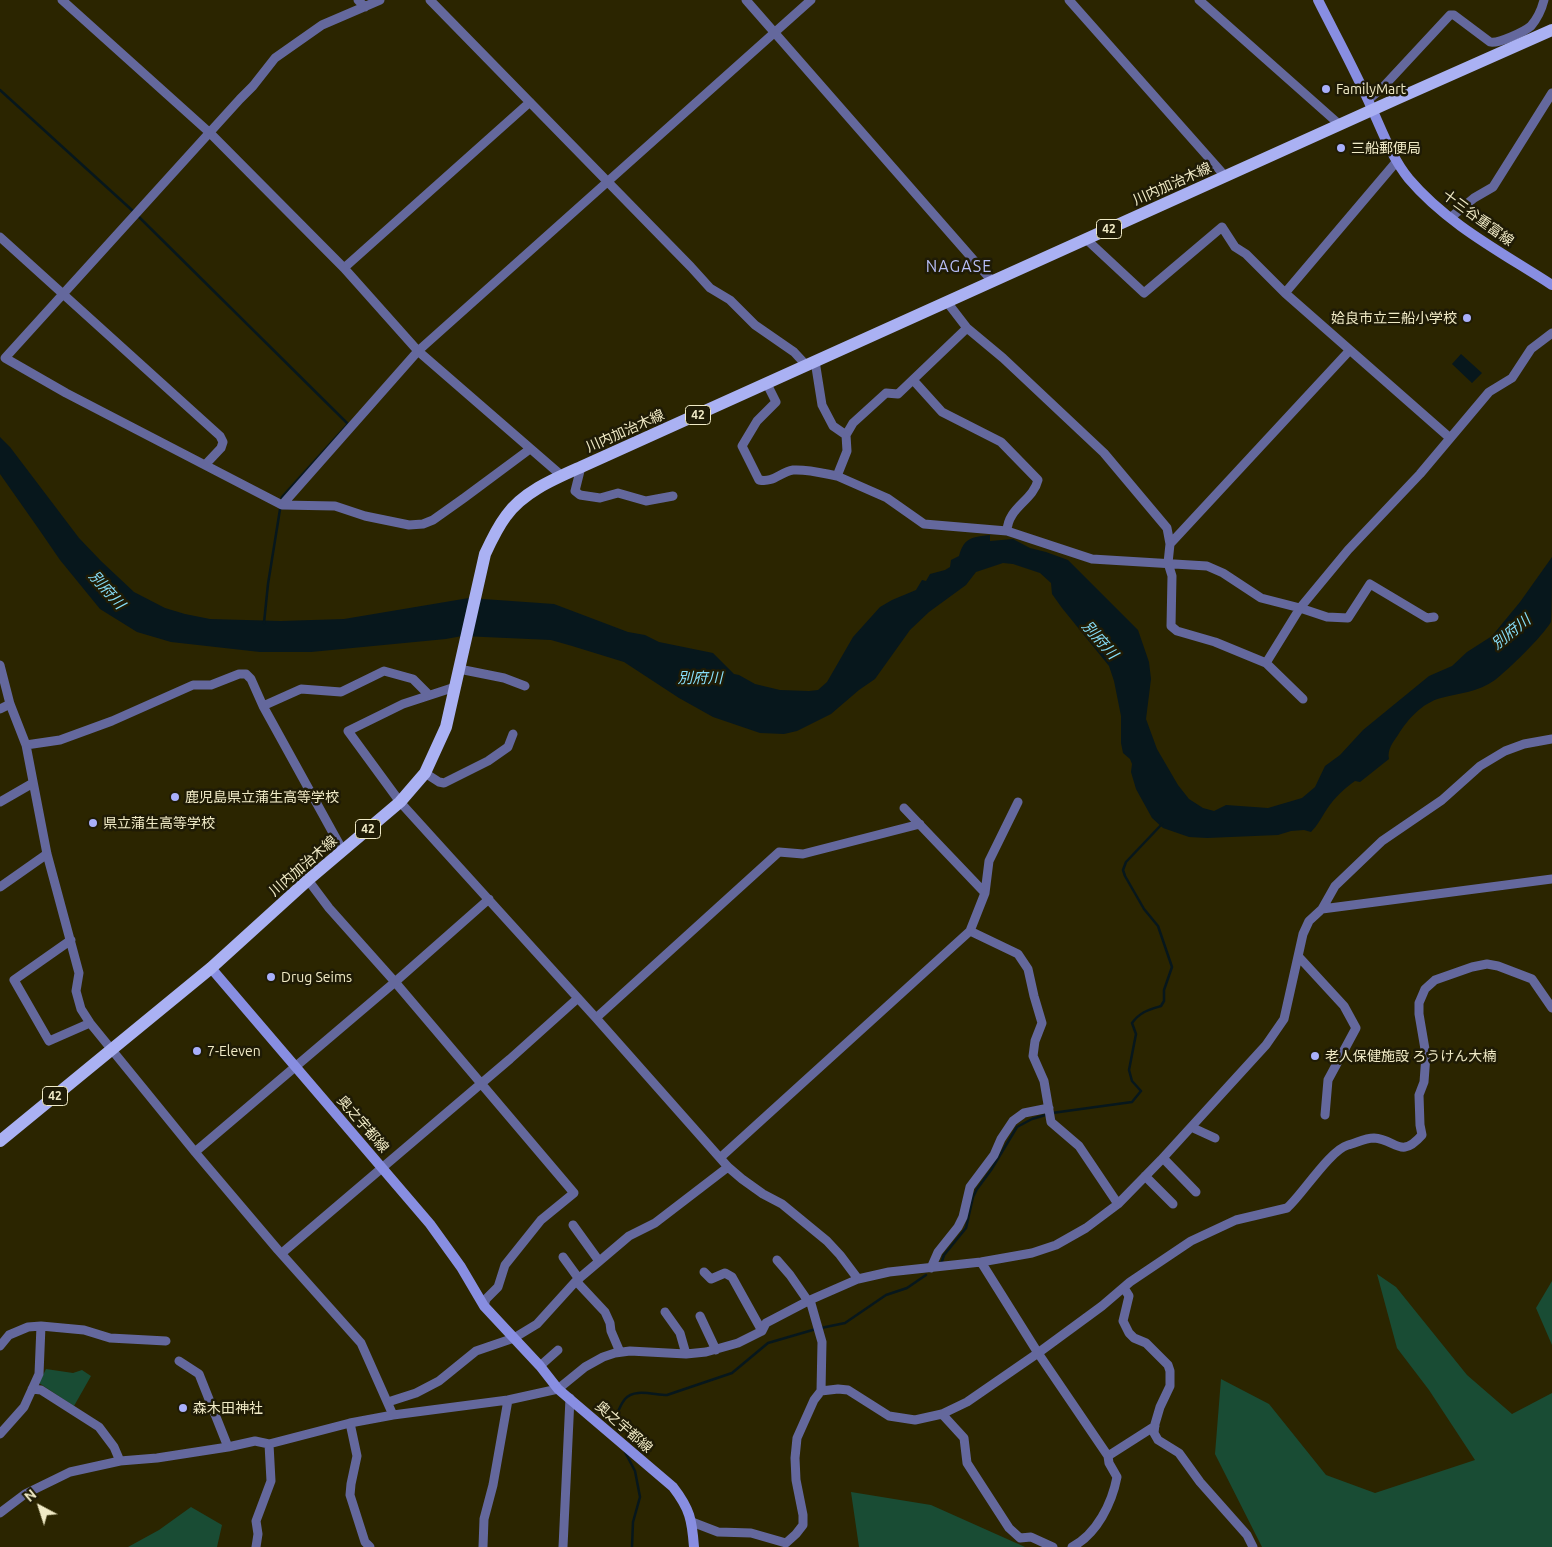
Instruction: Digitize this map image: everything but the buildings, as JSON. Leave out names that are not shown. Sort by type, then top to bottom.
[{"type":"main road","name":"川内加治木線","points":[[0,1142],[211,968],[308,880],[400,802],[425,773],[446,727],[486,554],[496,531],[507,514],[537,489],[581,467],[1340,125],[1370,104],[1552,30]]},
{"type":"street","points":[[62,0],[210,134],[344,268],[418,351],[562,476]]},
{"type":"street","points":[[358,0],[365,7]]},
{"type":"street","points":[[380,0],[322,25],[276,58],[210,134],[6,358],[66,393],[282,505],[334,506],[365,516],[409,525],[423,524],[433,520],[466,497],[530,449]]},
{"type":"street","points":[[430,0],[710,288],[730,300],[755,325],[811,363],[822,405],[834,426],[846,435]]},
{"type":"street","points":[[746,0],[992,281]]},
{"type":"street","points":[[282,505],[418,351],[811,0]]},
{"type":"street","points":[[1069,0],[1225,176]]},
{"type":"street","points":[[1199,0],[1340,125]]},
{"type":"street","name":"十三谷重富線","points":[[1318,0],[1370,104],[1388,146],[1408,178],[1450,218],[1552,285]]},
{"type":"street","points":[[1370,104],[1384,86],[1450,15],[1454,14],[1490,42],[1494,43],[1520,33],[1531,26],[1544,0]]},
{"type":"street","points":[[1450,218],[1474,198],[1493,187],[1552,93]]},
{"type":"street","points":[[344,268],[530,102]]},
{"type":"street","points":[[1286,293],[1397,161]]},
{"type":"street","points":[[1086,239],[1144,293],[1222,227],[1235,247],[1246,254],[1286,293],[1450,438]]},
{"type":"street","points":[[0,237],[220,436],[223,442],[221,448],[205,465]]},
{"type":"street","points":[[946,302],[967,328],[1003,358],[1104,453],[1168,528],[1170,544],[1168,563],[1172,576],[1171,626],[1178,631],[1215,642],[1266,664],[1303,699]]},
{"type":"street","points":[[837,476],[847,451],[846,435],[853,423],[886,393],[898,394],[914,381],[967,328]]},
{"type":"street","points":[[1266,664],[1300,608],[1348,550],[1415,479],[1489,392],[1512,378],[1531,349],[1552,333]]},
{"type":"street","points":[[1170,544],[1350,350]]},
{"type":"street","points":[[914,381],[942,412],[1001,442],[1038,480],[1036,487],[1007,520],[1007,531]]},
{"type":"street","points":[[767,384],[776,402],[757,421],[742,446],[759,480],[767,482],[790,470],[807,470],[837,476],[887,498],[924,524],[1007,531],[1092,559],[1207,566],[1223,573],[1261,598],[1327,617],[1348,618],[1370,584],[1427,618],[1434,617]]},
{"type":"street","points":[[581,467],[575,491],[580,495],[600,498],[618,493],[646,501],[673,496]]},
{"type":"street","points":[[0,665],[10,704],[26,744],[47,854],[79,973],[76,991],[81,1009],[90,1024],[195,1152],[361,1344],[393,1415]]},
{"type":"street","points":[[459,669],[504,678],[525,686]]},
{"type":"street","points":[[263,706],[301,689],[341,692],[384,670],[413,679],[429,695]]},
{"type":"street","points":[[26,744],[60,740],[112,721],[193,686],[212,685],[239,674],[246,674],[251,679],[263,706],[343,851]]},
{"type":"street","points":[[455,687],[403,704],[348,731],[400,802],[728,1167],[763,1194],[782,1204],[827,1241],[858,1279]]},
{"type":"street","points":[[0,709],[10,704]]},
{"type":"street","points":[[425,773],[444,783],[488,761],[508,747],[513,734]]},
{"type":"street","points":[[0,1513],[25,1494],[70,1472],[120,1461],[157,1458],[254,1441],[269,1444],[350,1423],[393,1415],[508,1400],[558,1390],[585,1367],[603,1357],[620,1352],[686,1354],[716,1350],[738,1343],[762,1331],[766,1323],[858,1279],[889,1272],[981,1262],[1032,1253],[1056,1245],[1086,1228],[1118,1204],[1266,1046],[1284,1019],[1303,934],[1309,921],[1322,909],[1335,886],[1376,845],[1442,800],[1480,766],[1505,751],[1524,744],[1552,740]]},
{"type":"street","points":[[0,802],[33,783]]},
{"type":"street","points":[[721,1157],[970,931],[985,893],[990,861],[1018,802]]},
{"type":"street","points":[[904,808],[985,893]]},
{"type":"street","points":[[596,1018],[779,852],[803,854],[920,824]]},
{"type":"street","points":[[0,887],[47,854]]},
{"type":"street","points":[[1322,909],[1552,879]]},
{"type":"street","points":[[308,880],[329,908],[395,982],[574,1194],[541,1220],[505,1265],[498,1287],[486,1299],[484,1306]]},
{"type":"street","points":[[195,1152],[395,982],[489,899]]},
{"type":"street","points":[[970,931],[1018,954],[1028,969],[1042,1023],[1033,1056],[1044,1081],[1051,1122],[1079,1146],[1118,1204]]},
{"type":"street","points":[[71,940],[14,980],[49,1041],[90,1024]]},
{"type":"street","points":[[1298,956],[1344,1006],[1356,1028],[1328,1080],[1325,1115]]},
{"type":"street","points":[[821,1391],[848,1390],[889,1416],[915,1420],[942,1414],[967,1402],[1038,1353],[1124,1288],[1191,1241],[1236,1220],[1287,1208],[1308,1182],[1347,1145],[1374,1138],[1398,1147],[1415,1143],[1422,1135],[1419,1095],[1424,1082],[1426,1054],[1419,1003],[1425,989],[1435,980],[1472,967],[1487,964],[1498,966],[1532,979],[1552,1008]]},
{"type":"street","name":"奥之宇都線","points":[[211,968],[440,1236],[484,1306],[540,1366],[558,1390],[570,1398],[673,1487],[682,1499],[692,1522],[694,1547]]},
{"type":"street","points":[[282,1253],[510,1059],[578,998]]},
{"type":"street","points":[[931,1268],[938,1252],[958,1227],[963,1217],[970,1187],[994,1155],[1001,1139],[1013,1121],[1024,1113],[1049,1109]]},
{"type":"street","points":[[1191,1127],[1215,1138]]},
{"type":"street","points":[[1163,1158],[1196,1192]]},
{"type":"street","points":[[388,1402],[416,1393],[440,1381],[476,1351],[514,1338],[537,1324],[577,1280],[629,1236],[655,1223],[728,1167]]},
{"type":"street","points":[[1146,1176],[1173,1204]]},
{"type":"street","points":[[573,1225],[599,1261]]},
{"type":"street","points":[[563,1256],[577,1280],[605,1312],[620,1352]]},
{"type":"street","points":[[692,1522],[718,1532],[751,1533],[786,1544],[803,1525],[803,1515],[796,1480],[795,1458],[797,1438],[814,1400],[821,1391],[822,1342],[809,1301],[777,1260]]},
{"type":"street","points":[[981,1262],[1038,1353],[1108,1456],[1109,1463],[1117,1477],[1114,1495],[1094,1529],[1072,1547]]},
{"type":"street","points":[[704,1272],[711,1279],[725,1273],[732,1277],[762,1331]]},
{"type":"street","points":[[1124,1288],[1130,1296],[1124,1321],[1129,1333],[1134,1338],[1146,1343],[1168,1365],[1170,1371],[1170,1386],[1160,1407],[1154,1433],[1158,1440],[1179,1454],[1200,1482],[1247,1535],[1253,1547]]},
{"type":"street","points":[[665,1312],[680,1333],[686,1354]]},
{"type":"street","points":[[700,1316],[716,1350]]},
{"type":"street","points":[[0,1434],[24,1407],[39,1374],[42,1326]]},
{"type":"street","points":[[0,1346],[9,1335],[28,1327],[42,1326],[84,1330],[110,1338],[166,1341]]},
{"type":"street","points":[[540,1366],[558,1350]]},
{"type":"street","points":[[179,1361],[199,1374],[228,1447]]},
{"type":"street","points":[[32,1390],[41,1390],[99,1427],[114,1447],[120,1461]]},
{"type":"street","points":[[563,1547],[570,1398]]},
{"type":"street","points":[[483,1547],[484,1519],[493,1485],[508,1400]]},
{"type":"street","points":[[942,1414],[964,1438],[967,1463],[1013,1533],[1020,1538],[1031,1537],[1053,1547]]},
{"type":"street","points":[[350,1423],[357,1456],[350,1495],[365,1542],[370,1547]]},
{"type":"street","points":[[1108,1456],[1155,1426]]},
{"type":"street","points":[[256,1547],[258,1534],[256,1521],[271,1481],[269,1444]]},
{"type":"green space","points":[[1377,1274],[1396,1287],[1467,1375],[1512,1414],[1552,1393],[1552,1547],[1262,1547],[1215,1454],[1221,1379],[1269,1404],[1326,1475],[1375,1493],[1475,1460],[1429,1390],[1397,1348]]},
{"type":"green space","points":[[1552,1281],[1552,1345],[1536,1308]]},
{"type":"green space","points":[[46,1369],[73,1373],[82,1370],[91,1376],[74,1406],[39,1383]]},
{"type":"green space","points":[[851,1492],[931,1505],[1025,1547],[859,1547]]},
{"type":"green space","points":[[191,1507],[222,1525],[217,1547],[128,1547],[159,1530]]},
{"type":"water","points":[[1461,354],[1482,373],[1472,383],[1452,364]]},
{"type":"water","name":"別府川","points":[[0,437],[10,447],[79,538],[101,561],[134,592],[165,608],[210,619],[281,621],[344,619],[469,598],[554,604],[628,632],[645,635],[659,642],[713,653],[734,674],[755,684],[780,690],[818,690],[827,682],[853,637],[880,607],[916,590],[922,580],[926,581],[930,574],[950,567],[951,560],[959,556],[964,545],[970,539],[990,535],[990,541],[1013,539],[1030,548],[1068,560],[1138,630],[1149,662],[1151,679],[1146,719],[1157,749],[1178,785],[1189,799],[1203,808],[1214,811],[1226,805],[1268,808],[1302,798],[1315,787],[1325,766],[1340,755],[1363,730],[1429,676],[1452,666],[1467,652],[1492,636],[1520,602],[1552,557],[1551,622],[1525,652],[1489,684],[1475,690],[1434,700],[1416,712],[1392,743],[1389,759],[1360,782],[1355,781],[1347,787],[1330,805],[1311,832],[1304,830],[1278,835],[1189,837],[1163,828],[1152,818],[1136,789],[1131,772],[1132,764],[1130,759],[1123,753],[1121,716],[1109,666],[1062,608],[1052,594],[1051,583],[1040,573],[1013,564],[1003,563],[976,572],[966,585],[929,612],[910,630],[875,679],[831,714],[797,731],[784,734],[760,733],[713,717],[679,698],[624,662],[551,640],[462,636],[311,652],[260,652],[171,642],[137,632],[100,609],[60,560],[0,474]]},
{"type":"waterway","points":[[0,90],[134,212]]},
{"type":"waterway","points":[[138,216],[348,424],[282,497],[268,584],[264,623]]},
{"type":"waterway","points":[[941,1264],[944,1255],[966,1228],[973,1197],[977,1189],[1017,1127],[1032,1119],[1052,1113],[1132,1102],[1141,1091],[1132,1081],[1129,1070],[1136,1034],[1132,1023],[1141,1014],[1161,1006],[1164,1001],[1164,990],[1172,967],[1158,926],[1144,909],[1123,870],[1126,862],[1162,824]]},
{"type":"waterway","points":[[821,1328],[845,1323],[886,1295],[907,1288],[926,1275]]},
{"type":"waterway","points":[[614,1421],[622,1404],[629,1396],[639,1393],[667,1395],[732,1373],[768,1343],[816,1329]]},
{"type":"waterway","points":[[625,1452],[635,1471],[640,1497],[633,1522],[632,1547]]},
{"type":"place","name":"FamilyMart","points":[[1326,89]]},
{"type":"place","name":"三船郵便局","points":[[1341,148]]},
{"type":"place","name":"姶良市立三船小学校","points":[[1467,318]]},
{"type":"place","name":"鹿児島県立蒲生高等学校","points":[[175,797]]},
{"type":"place","name":"県立蒲生高等学校","points":[[93,823]]},
{"type":"place","name":"Drug Seims","points":[[271,977]]},
{"type":"place","name":"7-Eleven","points":[[197,1051]]},
{"type":"place","name":"老人保健施設 ろうけん大楠","points":[[1315,1056]]},
{"type":"place","name":"森木田神社","points":[[183,1408]]},
{"type":"district","name":"NAGASE","points":[[959,267]]}]
